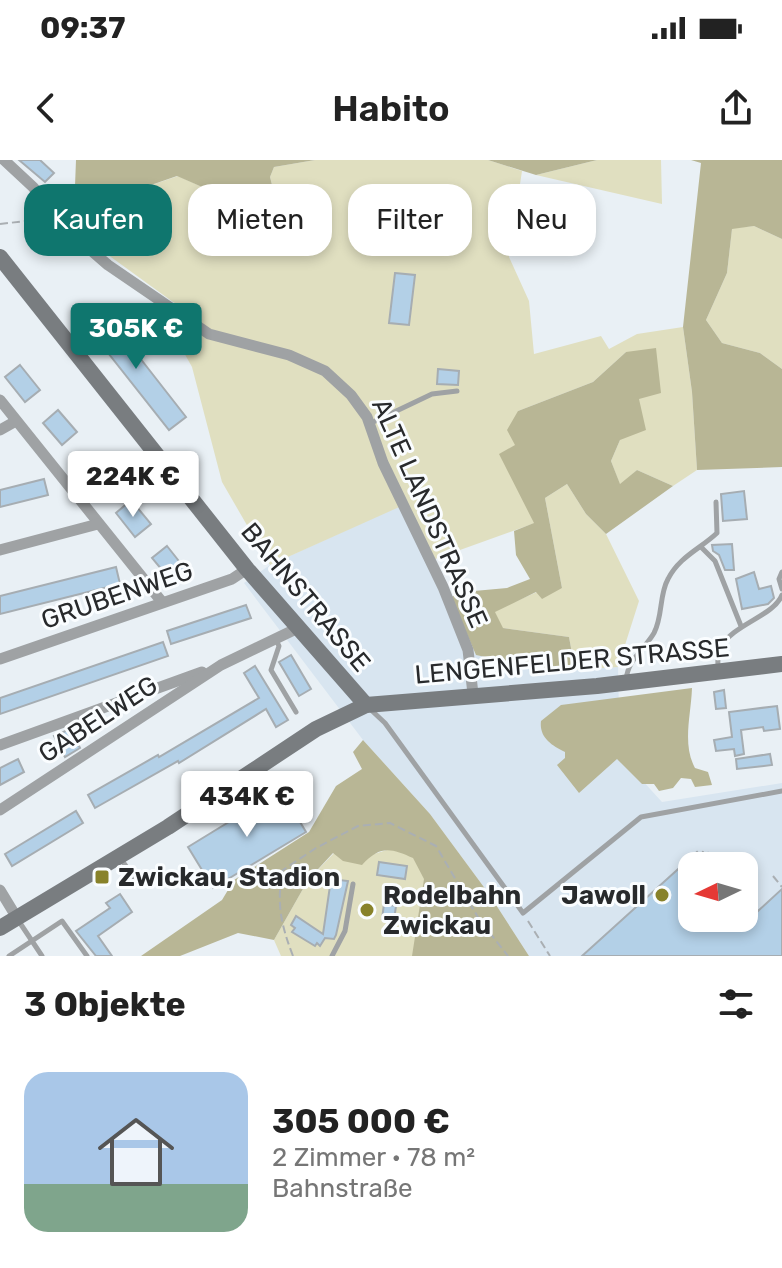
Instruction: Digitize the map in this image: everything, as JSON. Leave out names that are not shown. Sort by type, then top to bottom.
[{"type":"main road","name":"BAHNSTRASSE","points":[[0,257],[247,569],[366,705]]},
{"type":"main road","name":"LENGENFELDER STRASSE","points":[[0,928],[250,775],[316,729],[366,705],[626,682],[782,664]]},
{"type":"street","name":"ALTE LANDSTRASSE","points":[[4,160],[30,184]]},
{"type":"street","name":"ALTE LANDSTRASSE","points":[[98,256],[209,334],[289,355],[325,371],[351,395],[369,424],[383,463],[443,587],[468,650],[473,694]]},
{"type":"street","points":[[0,400],[162,602]]},
{"type":"street","points":[[0,430],[16,421]]},
{"type":"street","points":[[0,550],[98,524]]},
{"type":"street","name":"GRUBENWEG","points":[[0,659],[232,579],[247,569]]},
{"type":"street","name":"GABELWEG","points":[[0,745],[221,665],[298,628]]},
{"type":"street","name":"GABELWEG","points":[[0,810],[221,665]]},
{"type":"street","points":[[0,890],[17,918]]},
{"type":"lane","points":[[369,424],[432,394],[457,391]]},
{"type":"lane","points":[[626,682],[628,667],[659,623],[666,581],[683,557],[717,533],[716,502]]},
{"type":"lane","points":[[701,547],[715,561],[741,626]]},
{"type":"lane","points":[[717,672],[719,649],[741,626],[776,604],[782,592],[779,579],[782,572]]},
{"type":"lane","points":[[276,640],[279,646],[271,670],[296,712]]},
{"type":"lane","points":[[366,705],[385,723],[523,913],[641,817],[782,791]]},
{"type":"lane","points":[[119,857],[134,878]]},
{"type":"lane","points":[[332,956],[345,931],[353,884]]},
{"type":"lane","points":[[17,918],[42,956]]},
{"type":"lane","points":[[9,956],[62,921],[87,956]]},
{"type":"path","points":[[0,224],[24,221]]},
{"type":"path","points":[[293,956],[283,932],[278,894],[283,870],[358,826],[390,823],[436,846],[479,919],[508,956]]},
{"type":"path","points":[[773,876],[782,887]]},
{"type":"path","points":[[523,913],[550,956]]},
{"type":"shaded area","points":[[76,160],[315,160],[274,167],[270,177],[272,184],[195,184],[177,176],[154,184],[75,184]]},
{"type":"shaded area","points":[[488,160],[597,160],[536,175]]},
{"type":"shaded area","points":[[691,160],[782,160],[782,239],[754,226],[732,229],[727,273],[706,320],[722,343],[760,353],[782,369],[782,467],[697,470],[692,392],[683,327],[701,163]]},
{"type":"shaded area","points":[[656,348],[661,393],[639,399],[646,430],[620,440],[611,461],[620,484],[637,470],[673,486],[606,534],[586,514],[567,484],[545,498],[562,588],[542,599],[536,592],[495,612],[503,628],[569,637],[575,670],[552,671],[476,655],[451,597],[463,592],[507,588],[530,579],[516,555],[514,531],[534,523],[499,454],[515,445],[507,430],[518,411],[593,382],[626,352]]},
{"type":"shaded area","points":[[406,503],[435,559],[476,655],[552,671],[618,667],[620,756],[662,802],[782,783],[782,956],[529,956],[489,894],[430,814],[363,740],[244,583],[270,565]]},
{"type":"shaded area","points":[[692,688],[688,730],[691,759],[695,768],[708,772],[712,785],[695,787],[691,779],[681,778],[673,788],[659,791],[654,784],[642,784],[617,759],[579,793],[557,765],[565,758],[565,752],[542,732],[541,721],[561,705]]},
{"type":"shaded area","points":[[363,740],[430,814],[489,894],[529,956],[412,956],[424,879],[413,858],[386,850],[374,854],[362,865],[343,861],[333,853],[308,880],[274,940],[238,933],[180,956],[141,956],[222,900],[234,880],[309,832],[336,786],[362,769],[353,752]]},
{"type":"green space","points":[[315,160],[488,160],[522,171],[520,184],[488,184],[488,256],[509,256],[529,301],[534,354],[601,336],[609,349],[637,334],[683,327],[692,392],[697,470],[673,486],[637,470],[620,485],[611,461],[620,440],[626,352],[593,382],[518,411],[516,445],[500,454],[535,523],[435,559],[406,504],[270,565],[222,482],[192,367],[178,342],[196,315],[110,256],[172,256],[172,184],[154,184],[178,176],[196,184],[188,184],[188,256],[332,256],[332,184],[272,184],[270,177],[274,167]]},
{"type":"green space","points":[[597,160],[661,160],[662,204],[596,189],[596,184],[575,184],[536,175]]},
{"type":"green space","points":[[754,226],[782,239],[782,369],[760,353],[722,343],[706,320],[727,273],[732,228]]},
{"type":"green space","points":[[567,484],[586,514],[606,534],[639,601],[618,667],[575,670],[569,637],[502,628],[494,611],[537,592],[562,588],[545,498]]},
{"type":"green space","name":"Rodelbahn Zwickau","points":[[393,848],[413,857],[472,956],[281,956],[274,940],[308,880],[334,853],[371,855]]},
{"type":"building","points":[[19,160],[40,160],[54,173],[45,182]]},
{"type":"building","points":[[395,273],[415,275],[409,325],[389,323]]},
{"type":"building","points":[[104,312],[186,417],[169,430],[86,325]]},
{"type":"building","points":[[20,365],[40,390],[25,402],[5,377]]},
{"type":"building","points":[[438,369],[459,371],[458,385],[437,384]]},
{"type":"building","points":[[58,410],[77,432],[62,445],[43,423]]},
{"type":"building","points":[[95,454],[114,478],[99,490],[80,466]]},
{"type":"building","points":[[44,479],[48,495],[0,507],[0,490]]},
{"type":"building","points":[[744,491],[747,519],[723,521],[721,494]]},
{"type":"building","points":[[131,500],[151,524],[135,537],[116,513]]},
{"type":"building","points":[[732,544],[734,570],[725,570],[712,545]]},
{"type":"building","points":[[167,546],[186,570],[172,582],[152,558]]},
{"type":"building","points":[[116,567],[120,584],[0,614],[0,596]]},
{"type":"building","points":[[754,572],[759,589],[771,586],[774,598],[768,604],[742,609],[736,579]]},
{"type":"building","points":[[246,605],[251,618],[171,644],[167,631]]},
{"type":"building","points":[[163,642],[168,656],[0,714],[0,698]]},
{"type":"building","points":[[291,655],[311,689],[299,696],[279,662]]},
{"type":"building","points":[[255,666],[288,720],[276,727],[266,709],[179,763],[95,808],[88,795],[259,698],[244,673]]},
{"type":"building","points":[[724,690],[726,708],[716,709],[714,692]]},
{"type":"building","points":[[777,706],[780,729],[764,731],[763,727],[741,730],[744,754],[735,756],[734,749],[716,751],[714,740],[732,737],[729,712]]},
{"type":"building","points":[[70,729],[80,748],[65,757],[54,736]]},
{"type":"building","points":[[770,754],[772,765],[737,769],[736,759]]},
{"type":"building","points":[[18,759],[24,772],[0,785],[0,768]]},
{"type":"building","points":[[281,790],[306,832],[213,888],[188,847]]},
{"type":"building","points":[[76,811],[83,823],[12,866],[5,854]]},
{"type":"building","points":[[379,862],[407,866],[405,879],[377,875]]},
{"type":"building","points":[[678,869],[678,932],[758,932],[758,911],[782,889],[782,956],[582,956]]},
{"type":"building","points":[[331,879],[348,881],[336,935],[334,939],[325,938],[320,946],[317,943],[315,946],[292,932],[295,928],[291,925],[296,916],[323,934]]},
{"type":"building","points":[[120,894],[132,912],[98,936],[112,956],[96,956],[76,931],[110,908],[106,903]]},
{"type":"building","points":[[384,904],[396,906],[394,920],[382,919]]},
{"type":"place","name":"Zwickau, Stadion","points":[[102,877]]},
{"type":"place","name":"Jawoll","points":[[662,895]]},
{"type":"place","name":"Rodelbahn Zwickau","points":[[367,910]]}]
